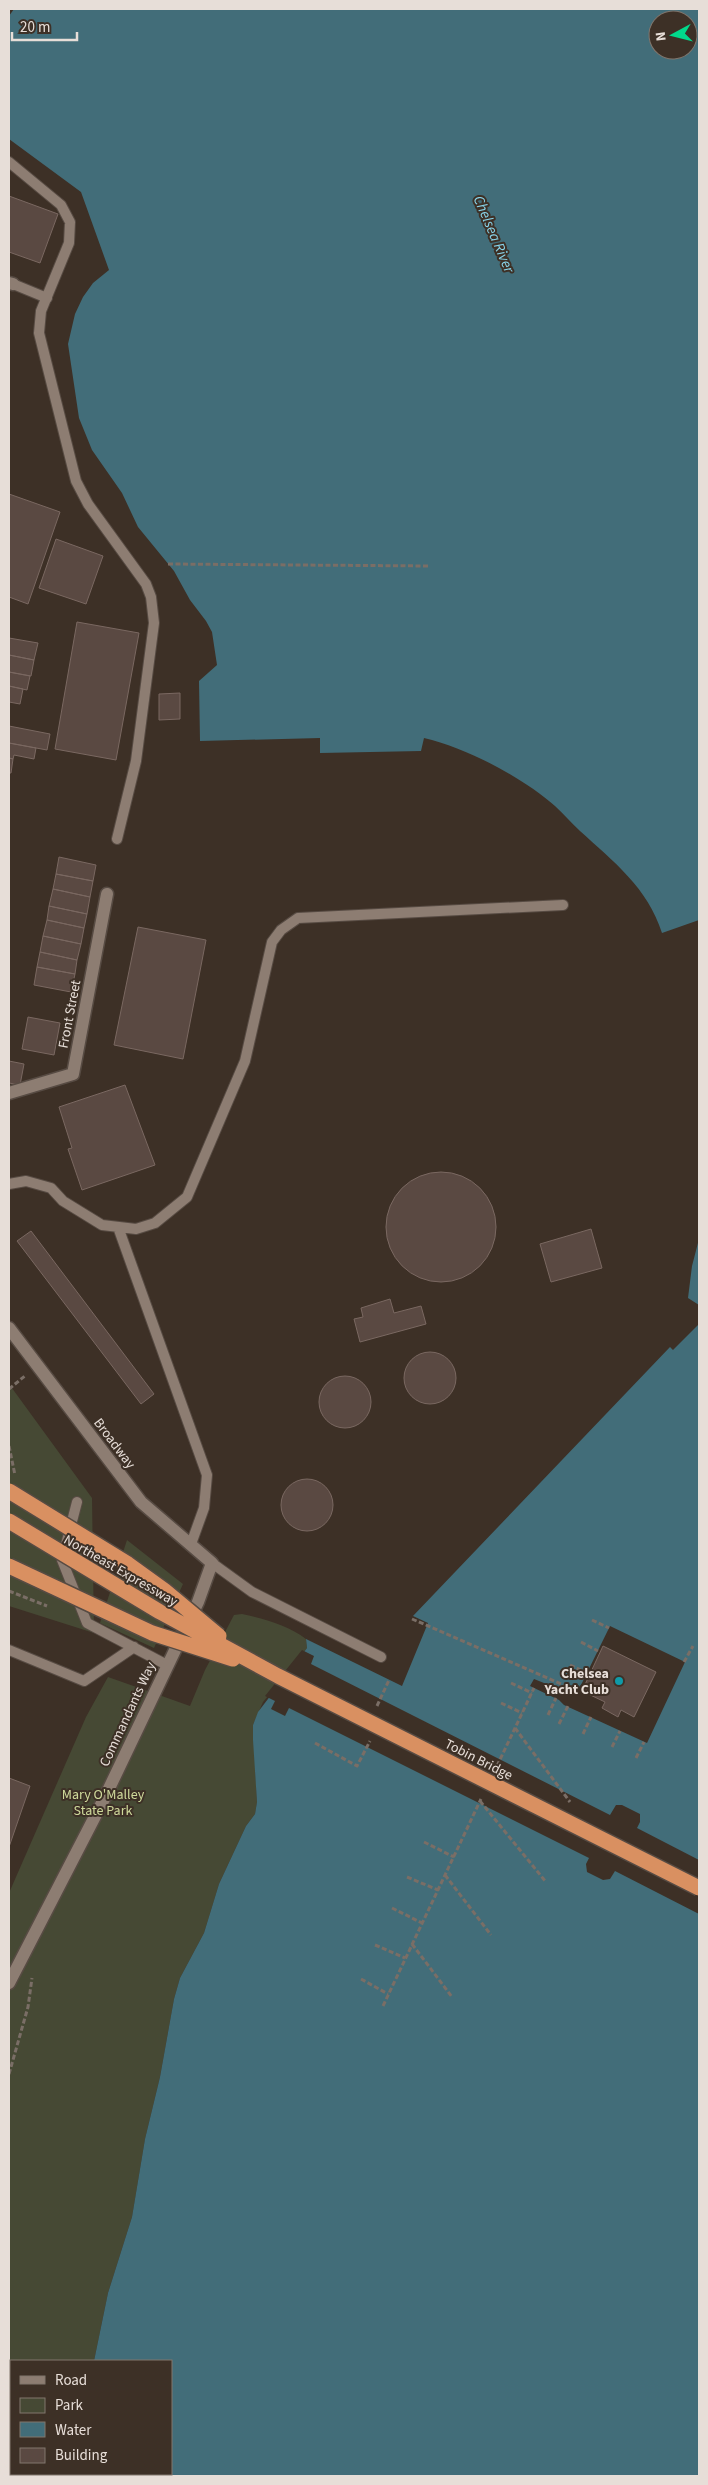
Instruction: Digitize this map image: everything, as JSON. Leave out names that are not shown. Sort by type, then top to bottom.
[{"type":"highway","points":[[9,1491],[145,1576],[245,1658]]},
{"type":"highway","name":"Northeast Expressway","points":[[9,1522],[155,1610],[245,1658]]},
{"type":"highway","name":"Northeast Expressway","points":[[9,1522],[153,1607],[268,1671]]},
{"type":"highway","points":[[9,1566],[152,1633],[268,1671]]},
{"type":"highway","name":"Tobin Bridge","points":[[245,1658],[699,1888]]},
{"type":"highway","name":"Tobin Bridge","points":[[268,1671],[699,1888]]},
{"type":"street","name":"Front Street","points":[[9,1093],[73,1074],[107,894]]},
{"type":"street","name":"Broadway","points":[[9,1328],[141,1502],[212,1562]]},
{"type":"street","name":"Commandants Way","points":[[9,1983],[104,1799],[198,1602],[212,1562]]},
{"type":"lane","points":[[9,162],[37,183],[61,205],[70,222],[69,243],[41,311],[39,333],[76,481],[88,504],[146,584],[154,609],[154,623],[136,761],[117,839]]},
{"type":"lane","points":[[11,284],[47,298]]},
{"type":"lane","points":[[9,1184],[26,1181],[50,1188],[63,1201],[102,1225],[136,1229],[155,1223],[187,1197],[245,1061],[272,942],[281,930],[298,918],[563,905]]},
{"type":"lane","points":[[118,1227],[207,1475],[204,1508],[191,1544]]},
{"type":"lane","points":[[78,1502],[62,1560],[87,1623],[167,1665]]},
{"type":"lane","points":[[212,1562],[252,1592],[381,1657]]},
{"type":"lane","points":[[9,1650],[84,1681],[134,1647]]},
{"type":"path","points":[[168,564],[430,566]]},
{"type":"path","points":[[412,1619],[577,1691]]},
{"type":"path","points":[[592,1620],[608,1628]]},
{"type":"path","points":[[581,1642],[598,1651]]},
{"type":"path","points":[[684,1662],[693,1646]]},
{"type":"path","points":[[570,1665],[587,1673]]},
{"type":"path","points":[[377,1706],[389,1680]]},
{"type":"path","points":[[511,1683],[532,1693]]},
{"type":"path","points":[[495,1770],[534,1688]]},
{"type":"path","points":[[548,1714],[556,1698]]},
{"type":"path","points":[[501,1703],[522,1713]]},
{"type":"path","points":[[560,1724],[568,1706]]},
{"type":"path","points":[[583,1734],[591,1717]]},
{"type":"path","points":[[515,1728],[575,1808]]},
{"type":"path","points":[[612,1747],[620,1730]]},
{"type":"path","points":[[636,1758],[644,1742]]},
{"type":"path","points":[[382,2006],[484,1794]]},
{"type":"path","points":[[480,1801],[546,1882]]},
{"type":"path","points":[[424,1842],[454,1856]]},
{"type":"path","points":[[445,1875],[491,1935]]},
{"type":"path","points":[[407,1877],[438,1890]]},
{"type":"path","points":[[392,1908],[422,1923]]},
{"type":"path","points":[[412,1944],[452,1997]]},
{"type":"path","points":[[375,1945],[405,1958]]},
{"type":"path","points":[[9,2074],[28,2007],[32,1979],[28,1972],[17,1967]]},
{"type":"path","points":[[361,1979],[388,1994]]},
{"type":"green space","points":[[9,1384],[92,1498],[94,1633],[9,1606]]},
{"type":"green space","points":[[127,1540],[183,1584],[154,1648],[100,1623]]},
{"type":"green space","name":"Mary O'Malley State Park","points":[[242,1614],[283,1626],[306,1639],[307,1648],[263,1702],[253,1725],[257,1802],[255,1814],[246,1826],[219,1884],[204,1933],[180,1978],[145,2139],[132,2217],[108,2293],[94,2360],[10,2360],[10,2475],[75,2476],[9,2476],[9,1893],[86,1717],[108,1677],[190,1706],[205,1670],[234,1615]]},
{"type":"water","name":"Chelsea River","points":[[14,9],[699,9],[699,920],[662,933],[656,917],[639,889],[605,853],[555,806],[510,774],[458,749],[424,738],[421,751],[320,753],[320,738],[200,741],[199,681],[217,665],[212,632],[190,600],[174,571],[138,527],[122,493],[92,450],[79,418],[68,344],[75,314],[83,297],[93,283],[109,270],[81,192],[9,139],[9,16]]},
{"type":"water","points":[[699,1239],[699,1305],[688,1298],[692,1266]]},
{"type":"water","points":[[699,1324],[699,2476],[75,2476],[172,2475],[172,2360],[94,2360],[108,2293],[132,2217],[145,2139],[180,1978],[204,1933],[219,1884],[246,1826],[255,1814],[257,1802],[253,1725],[258,1712],[307,1648],[306,1639],[402,1686],[428,1623],[413,1616],[670,1347],[673,1350]]},
{"type":"pier","points":[[610,1626],[685,1662],[647,1743],[564,1705],[559,1700],[530,1686],[534,1679],[574,1695],[582,1683]]},
{"type":"pier","points":[[302,1650],[314,1656],[311,1664],[610,1815],[616,1805],[622,1805],[640,1814],[640,1822],[637,1828],[699,1860],[699,1914],[615,1871],[610,1879],[603,1880],[587,1872],[586,1864],[589,1858],[289,1708],[285,1716],[271,1709],[275,1701],[265,1696]]},
{"type":"building","points":[[9,196],[58,214],[40,263],[9,252]]},
{"type":"building","points":[[9,494],[60,512],[28,604],[9,597]]},
{"type":"building","points":[[56,539],[103,556],[86,604],[39,588]]},
{"type":"building","points":[[77,622],[139,633],[116,760],[55,749]]},
{"type":"building","points":[[9,638],[38,643],[34,660],[9,655]]},
{"type":"building","points":[[9,655],[34,660],[31,676],[9,672]]},
{"type":"building","points":[[9,672],[30,676],[27,690],[9,686]]},
{"type":"building","points":[[9,686],[23,689],[20,704],[9,702]]},
{"type":"building","points":[[180,693],[180,719],[159,720],[159,694]]},
{"type":"building","points":[[9,726],[50,734],[47,750],[9,743]]},
{"type":"building","points":[[9,743],[36,748],[34,759],[14,755],[13,759],[9,758]]},
{"type":"building","points":[[9,758],[13,759],[11,773],[9,773]]},
{"type":"building","points":[[59,857],[96,865],[93,881],[56,874]]},
{"type":"building","points":[[56,874],[93,881],[90,897],[53,889]]},
{"type":"building","points":[[53,889],[90,897],[87,914],[49,906]]},
{"type":"building","points":[[49,906],[87,914],[84,928],[47,920]]},
{"type":"building","points":[[47,920],[84,928],[81,944],[43,936]]},
{"type":"building","points":[[138,927],[206,940],[183,1059],[114,1045]]},
{"type":"building","points":[[43,936],[81,944],[77,960],[40,952]]},
{"type":"building","points":[[40,952],[77,960],[75,974],[37,967]]},
{"type":"building","points":[[37,967],[75,974],[71,992],[34,985]]},
{"type":"building","points":[[28,1017],[60,1023],[54,1055],[22,1049]]},
{"type":"building","points":[[9,1061],[24,1064],[20,1085],[9,1083]]},
{"type":"building","points":[[125,1085],[155,1165],[82,1190],[68,1149],[72,1148],[59,1107]]},
{"type":"building","points":[[441,1172],[462,1176],[480,1188],[492,1206],[496,1227],[492,1248],[480,1266],[462,1278],[441,1282],[420,1278],[402,1266],[390,1248],[386,1227],[390,1206],[402,1188],[420,1176]]},
{"type":"building","points":[[591,1229],[602,1268],[551,1282],[540,1244]]},
{"type":"building","points":[[31,1231],[154,1394],[141,1404],[17,1241]]},
{"type":"building","points":[[390,1299],[394,1313],[421,1306],[426,1324],[360,1342],[354,1319],[363,1317],[361,1308]]},
{"type":"building","points":[[425,1352],[435,1352],[449,1359],[456,1373],[456,1383],[449,1397],[435,1404],[425,1404],[415,1400],[408,1393],[404,1383],[404,1373],[408,1363],[415,1356]]},
{"type":"building","points":[[340,1376],[350,1376],[364,1383],[371,1397],[371,1407],[364,1421],[350,1428],[340,1428],[330,1424],[323,1417],[319,1407],[319,1397],[323,1387],[330,1380]]},
{"type":"building","points":[[302,1479],[312,1479],[326,1486],[333,1500],[333,1510],[326,1524],[312,1531],[302,1531],[292,1527],[285,1520],[281,1510],[281,1500],[285,1490],[292,1483]]},
{"type":"building","name":"Chelsea Yacht Club","points":[[603,1646],[656,1672],[634,1717],[621,1710],[618,1717],[602,1708],[605,1702],[582,1691]]},
{"type":"building","points":[[9,1778],[30,1786],[9,1847]]},
{"type":"place","name":"Chelsea Yacht Club","points":[[619,1681]]}]
